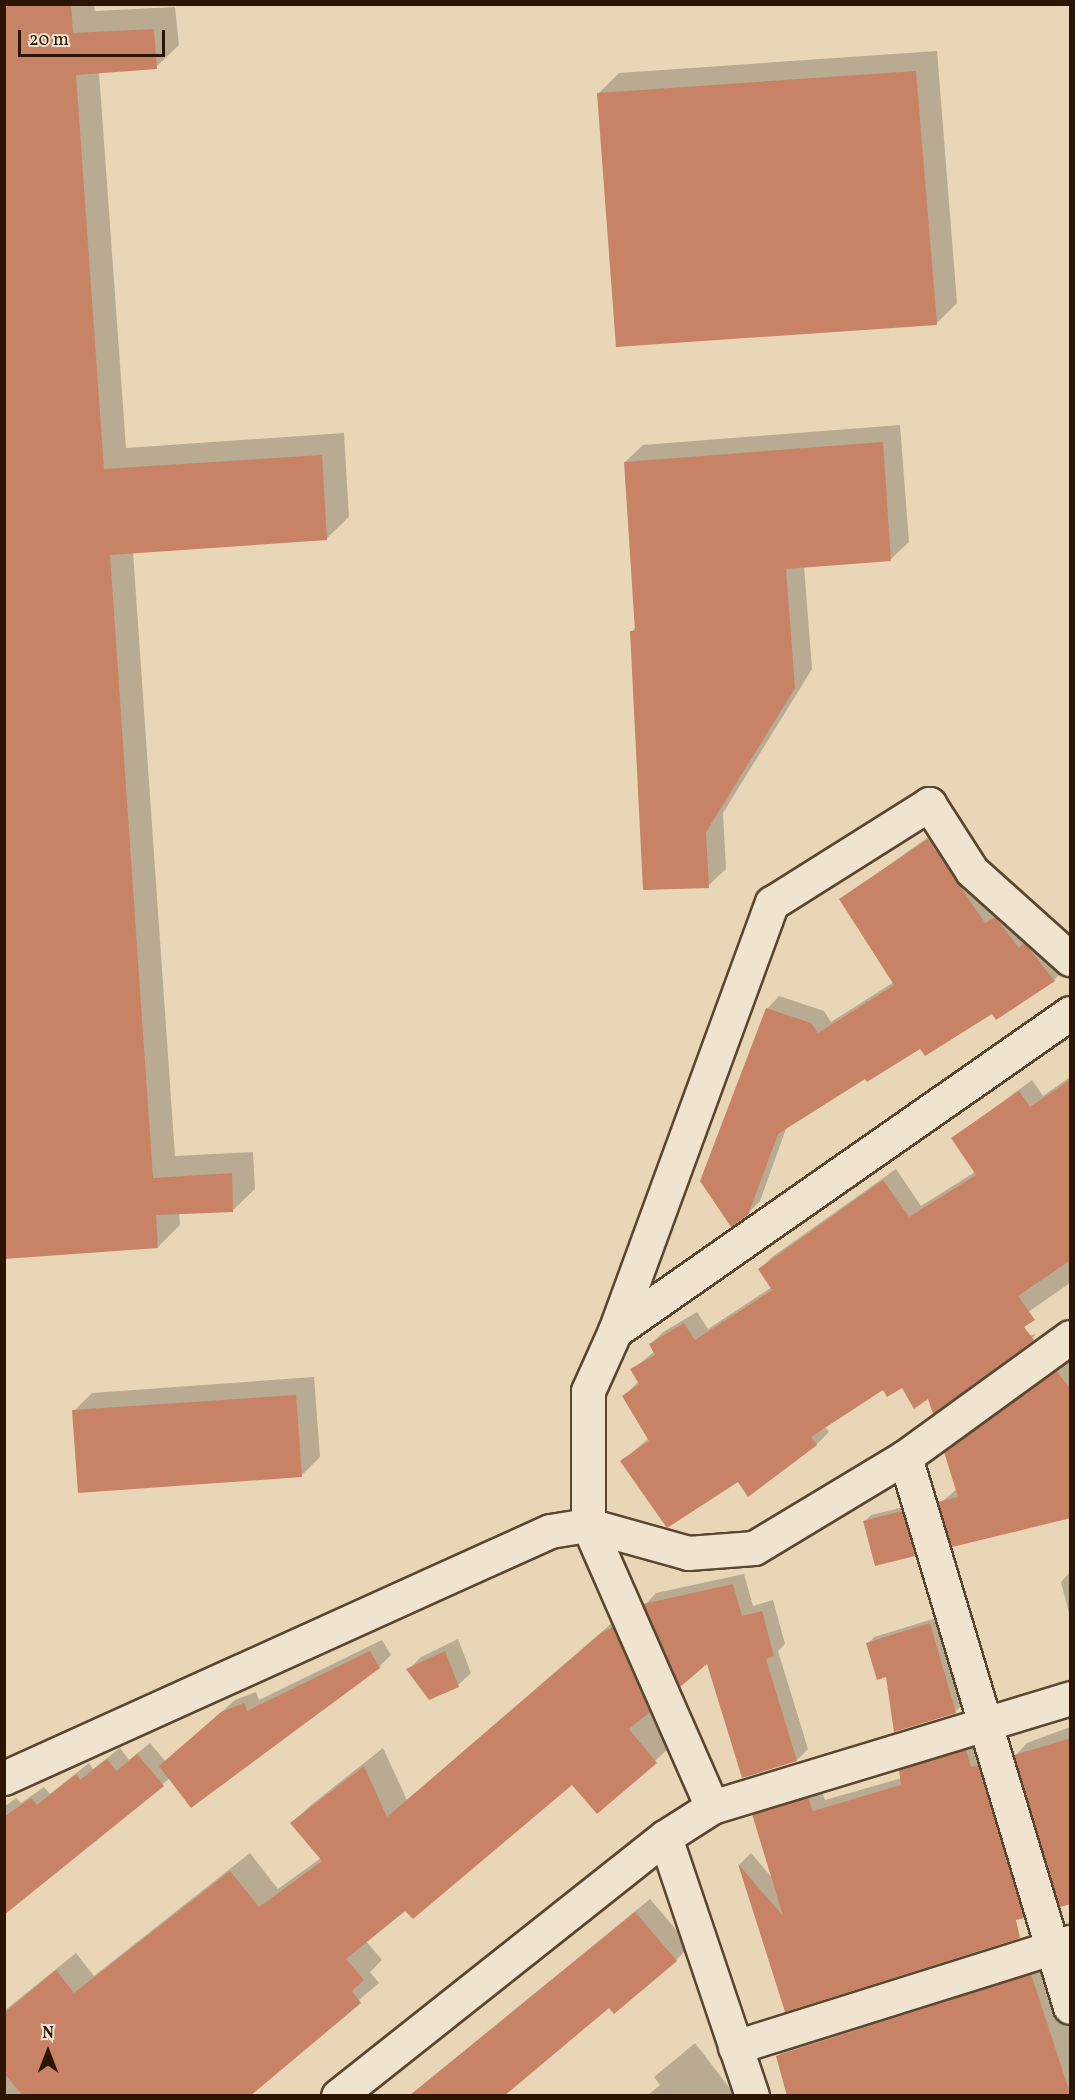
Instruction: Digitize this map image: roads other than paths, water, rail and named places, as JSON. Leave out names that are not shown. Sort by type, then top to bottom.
[{"type":"street","points":[[712,1807],[588,1525],[588,1392],[615,1331],[772,903],[929,804],[972,871],[1071,959]]},
{"type":"street","points":[[615,1331],[1071,1013]]},
{"type":"street","points":[[4,1778],[550,1531],[588,1525],[688,1552],[754,1548],[905,1457],[1071,1337]]},
{"type":"street","points":[[905,1457],[983,1723],[1061,1945],[1071,2007]]},
{"type":"street","points":[[338,2096],[665,1837],[712,1807],[1071,1698]]},
{"type":"street","points":[[665,1837],[752,2096]]},
{"type":"street","points":[[735,2047],[1061,1945]]}]
